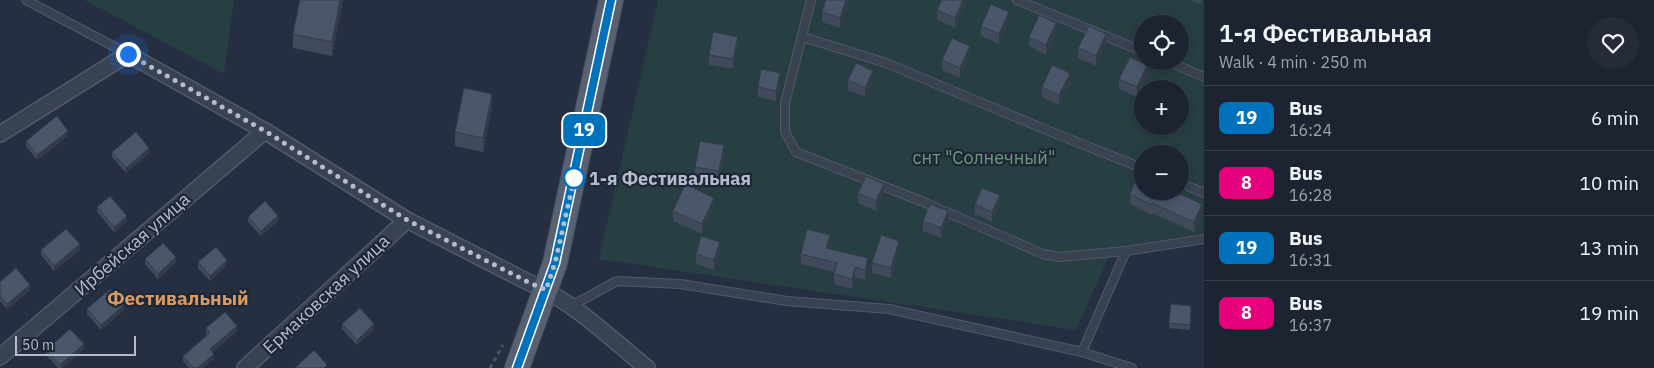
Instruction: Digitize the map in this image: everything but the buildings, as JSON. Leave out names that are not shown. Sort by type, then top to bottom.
[{"type":"main road","points":[[517,368],[555,263],[611,0]]},
{"type":"street","points":[[0,134],[128,54],[265,131],[407,220],[546,290]]},
{"type":"street","name":"Ирбейская улица","points":[[0,357],[265,131]]},
{"type":"street","name":"Ермаковская улица","points":[[245,368],[407,220]]},
{"type":"street","points":[[571,306],[647,368]]},
{"type":"lane","points":[[26,0],[128,54]]},
{"type":"lane","points":[[811,0],[785,103],[785,132],[796,152],[926,203],[1043,254],[1059,257],[1126,252],[1204,239]]},
{"type":"lane","points":[[1017,0],[1134,48]]},
{"type":"lane","points":[[803,37],[886,63],[1134,165]]},
{"type":"lane","points":[[1189,70],[1204,76]]},
{"type":"lane","points":[[1189,186],[1204,192]]},
{"type":"lane","points":[[1082,352],[1126,252]]},
{"type":"lane","points":[[546,290],[571,306],[617,281],[680,284],[787,301],[889,309],[1082,352],[1132,368]]},
{"type":"green space","points":[[84,0],[234,0],[224,74]]},
{"type":"green space","name":"снт \"Солнечный\"","points":[[658,0],[1204,0],[1204,233],[1113,248],[1076,330],[599,259]]},
{"type":"bus line","name":"19","points":[[517,368],[555,263],[611,0]]},
{"type":"place","name":"1-я Фестивальная","points":[[574,178]]},
{"type":"district","name":"Фестивальный","points":[[178,298]]},
{"type":"route","points":[[128,54],[265,131],[407,220],[546,290],[555,263],[575,175],[574,178]]}]
